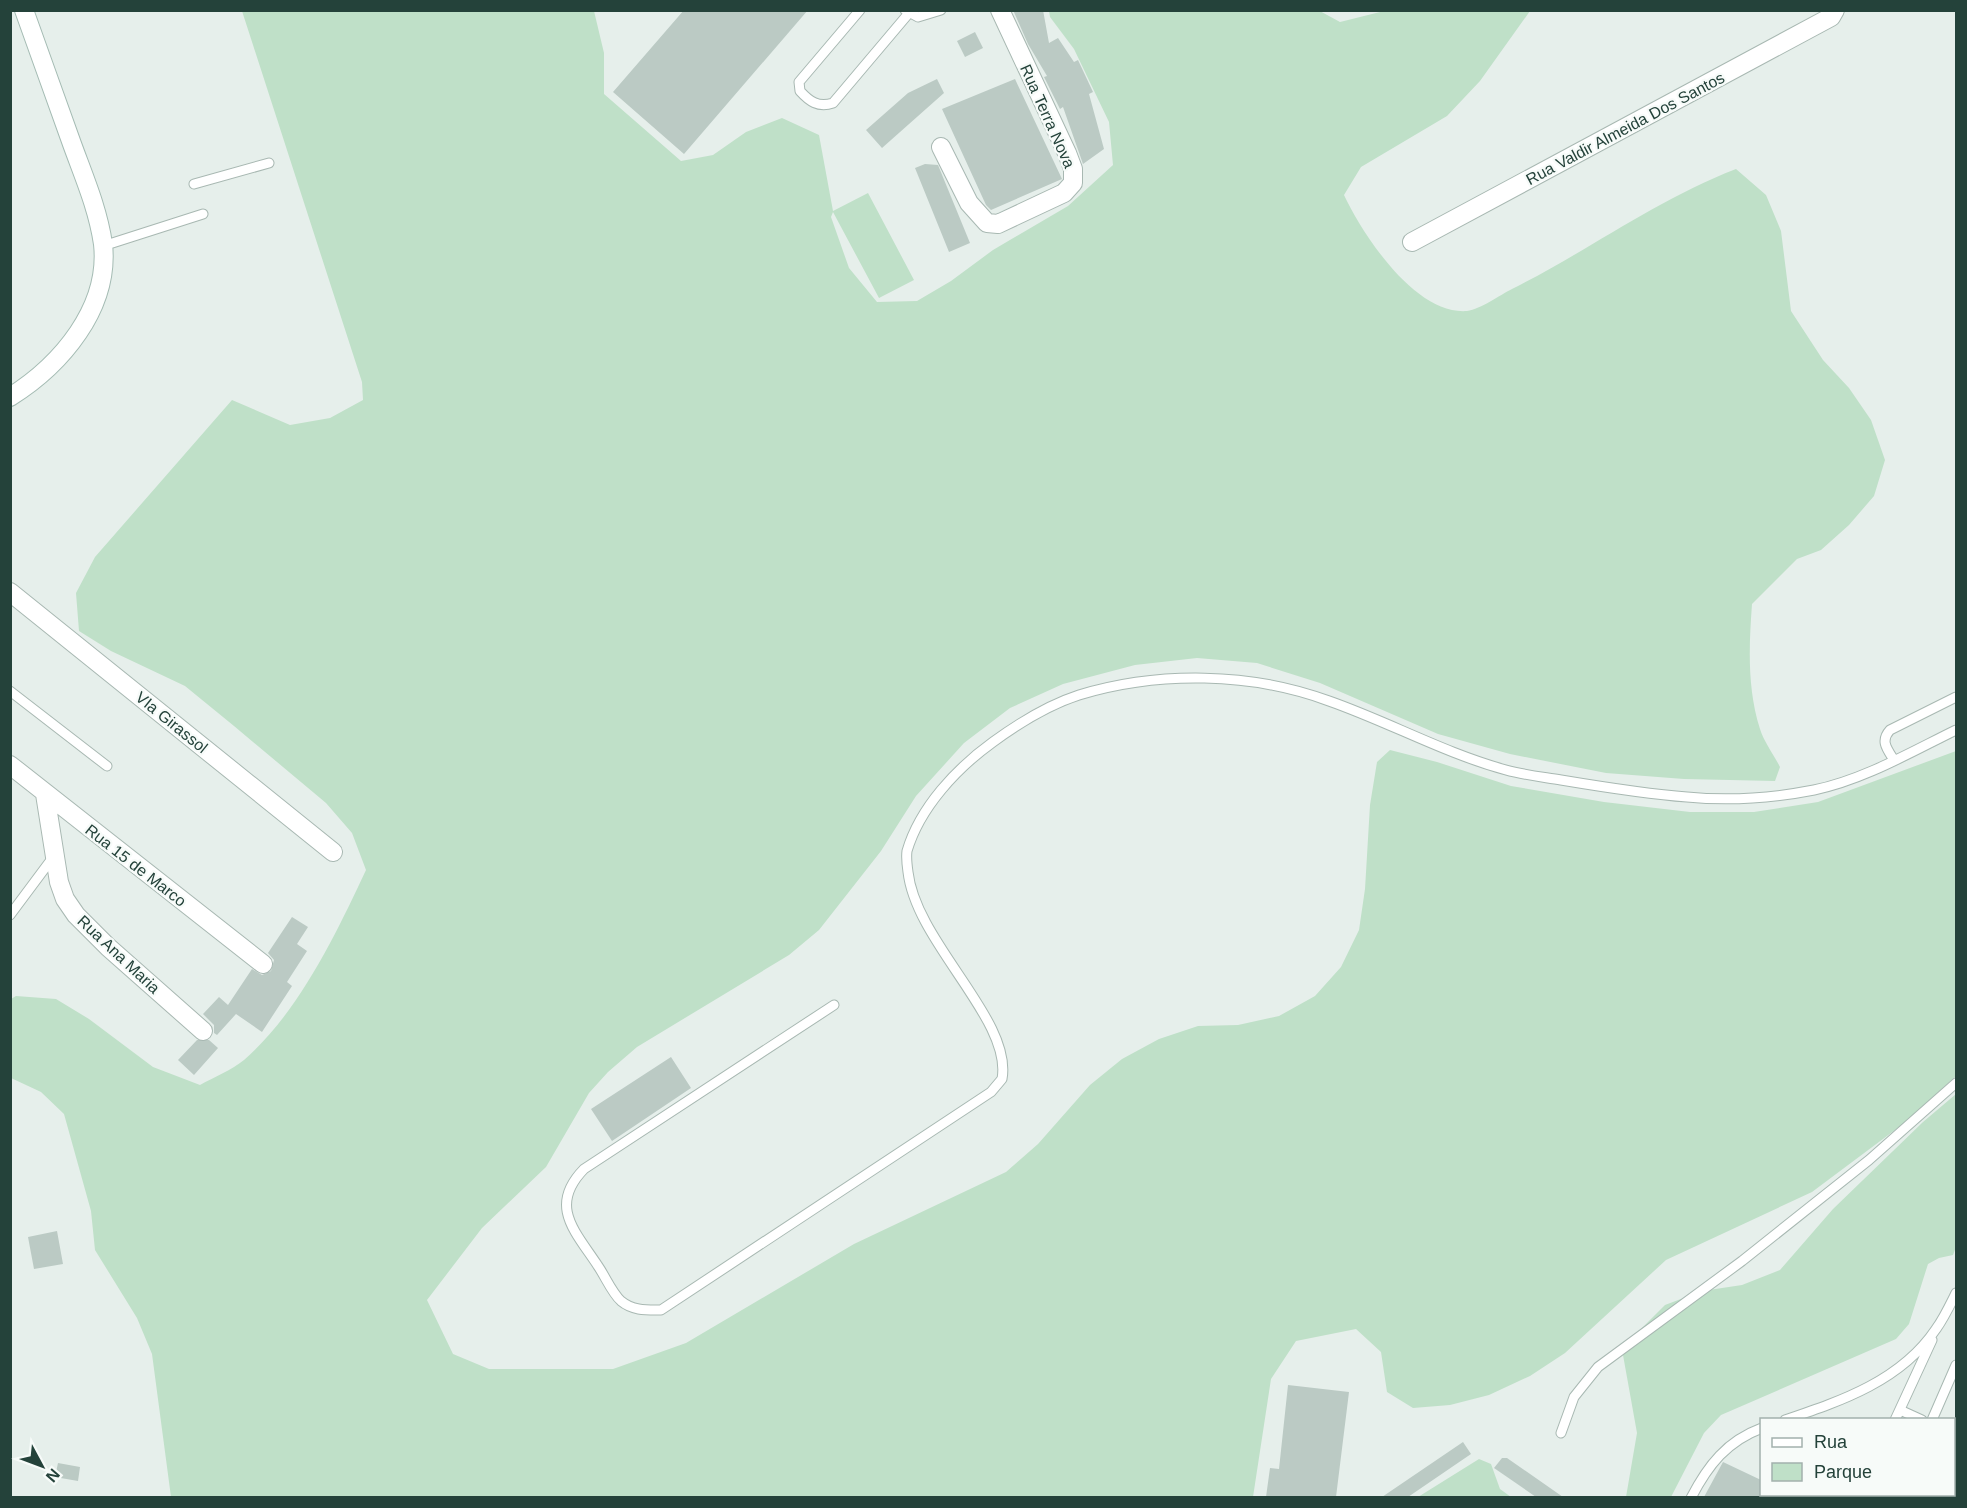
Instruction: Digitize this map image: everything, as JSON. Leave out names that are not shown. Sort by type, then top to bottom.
[{"type":"street","points":[[10,398],[44,372],[84,325],[96,299],[102,272],[103,246],[95,205],[24,10]]},
{"type":"street","name":"Rua Terra Nova","points":[[940,147],[969,203],[987,223],[998,224],[1064,193],[1073,183],[1073,169],[1067,153],[1000,10]]},
{"type":"street","name":"Rua Valdir Almeida Dos Santos","points":[[1412,242],[1831,17],[1835,10]]},
{"type":"street","name":"VIa Girassol","points":[[10,592],[333,852]]},
{"type":"street","name":"Rua 15 de Marco","points":[[10,765],[263,964]]},
{"type":"street","name":"Rua Ana Maria","points":[[45,794],[58,882],[76,915],[203,1030]]},
{"type":"lane","points":[[860,10],[799,82],[800,91],[816,104],[833,103],[907,12],[918,17],[941,10]]},
{"type":"lane","points":[[195,184],[269,164]]},
{"type":"lane","points":[[103,246],[203,214]]},
{"type":"lane","points":[[834,1005],[584,1169],[570,1183],[566,1201],[568,1220],[620,1301],[637,1310],[661,1310],[991,1092],[1002,1079],[1002,1048],[928,929],[910,891],[906,854],[927,807],[977,753],[1022,721],[1078,695],[1144,682],[1204,678],[1262,684],[1327,700],[1440,749],[1509,771],[1606,788],[1689,798],[1753,798],[1815,790],[1894,760],[1956,730]]},
{"type":"lane","points":[[10,691],[108,766]]},
{"type":"lane","points":[[1894,760],[1884,739],[1890,730],[1956,697]]},
{"type":"lane","points":[[10,915],[55,855]]},
{"type":"lane","points":[[1561,1432],[1574,1397],[1598,1367],[1742,1261],[1841,1182],[1956,1083]]},
{"type":"lane","points":[[1896,1418],[1936,1329],[1956,1293]]},
{"type":"lane","points":[[1788,1418],[1841,1401],[1865,1389],[1916,1354],[1936,1329]]},
{"type":"lane","points":[[1932,1418],[1956,1365]]},
{"type":"lane","points":[[1900,1410],[1920,1418]]},
{"type":"lane","points":[[1691,1497],[1716,1457],[1744,1434],[1760,1428]]},
{"type":"green space","points":[[1318,10],[1340,22],[1384,11],[1530,11],[1480,81],[1447,116],[1361,167],[1344,195],[1364,231],[1393,270],[1410,287],[1448,309],[1467,311],[1484,305],[1678,195],[1736,169],[1766,195],[1781,231],[1791,311],[1823,360],[1849,388],[1871,420],[1885,460],[1874,496],[1849,525],[1821,550],[1797,559],[1752,604],[1751,683],[1762,734],[1780,767],[1775,781],[1684,779],[1606,773],[1510,754],[1438,734],[1320,683],[1257,663],[1197,658],[1135,665],[1063,684],[1010,708],[964,743],[916,796],[881,851],[819,930],[789,955],[637,1047],[608,1072],[589,1093],[546,1167],[482,1228],[427,1300],[453,1354],[489,1369],[613,1369],[686,1343],[854,1244],[1006,1172],[1038,1144],[1090,1085],[1122,1059],[1159,1039],[1198,1026],[1238,1025],[1279,1016],[1315,996],[1341,967],[1359,930],[1365,889],[1370,805],[1377,762],[1390,750],[1437,762],[1511,786],[1604,802],[1690,812],[1754,812],[1818,802],[1956,751],[1956,1076],[1903,1124],[1812,1192],[1666,1260],[1565,1353],[1530,1376],[1489,1395],[1450,1405],[1413,1408],[1387,1392],[1381,1352],[1356,1329],[1296,1341],[1271,1379],[1253,1497],[171,1497],[152,1354],[137,1318],[95,1250],[91,1211],[64,1114],[41,1092],[11,1078],[11,999],[16,996],[56,999],[89,1019],[153,1067],[200,1085],[244,1060],[282,1019],[299,996],[329,946],[366,870],[352,833],[326,803],[234,726],[185,686],[111,651],[79,631],[76,593],[95,557],[232,400],[290,425],[330,418],[363,400],[362,382],[242,11],[594,11],[604,53],[604,94],[681,161],[713,155],[746,132],[782,118],[819,135],[833,211],[868,193],[914,280],[879,298],[833,212],[831,217],[849,268],[877,302],[917,301],[951,281],[993,250],[1068,206],[1113,165],[1109,122],[1074,49],[1050,17],[1049,11]]},
{"type":"green space","points":[[1956,1094],[1956,1247],[1953,1255],[1939,1258],[1928,1264],[1909,1324],[1896,1339],[1721,1415],[1704,1433],[1671,1497],[1626,1497],[1637,1433],[1623,1355],[1638,1332],[1665,1305],[1702,1291],[1742,1285],[1780,1270],[1833,1209],[1923,1122]]},
{"type":"green space","points":[[1479,1459],[1491,1464],[1500,1489],[1511,1497],[1418,1497]]},
{"type":"building","points":[[684,10],[808,10],[684,154],[613,92]]},
{"type":"building","points":[[1013,10],[1043,10],[1049,43],[1058,38],[1074,62],[1078,60],[1093,92],[1089,94],[1104,149],[1083,164],[1063,107],[1060,109],[1044,77],[1047,76],[1028,44]]},
{"type":"building","points":[[975,32],[983,48],[965,57],[957,41]]},
{"type":"building","points":[[937,79],[944,93],[882,148],[866,130],[908,93]]},
{"type":"building","points":[[1015,79],[1062,179],[991,210],[986,205],[942,109]]},
{"type":"building","points":[[925,164],[938,165],[970,243],[949,252],[915,168]]},
{"type":"building","points":[[292,917],[308,927],[297,944],[307,951],[287,982],[292,986],[262,1032],[236,1014],[217,1035],[214,1033],[214,1025],[203,1014],[219,997],[228,1005],[252,969],[262,975],[271,971],[274,960],[268,953]]},
{"type":"building","points":[[197,1040],[209,1040],[218,1048],[194,1075],[178,1060]]},
{"type":"building","points":[[671,1057],[691,1088],[612,1141],[591,1109]]},
{"type":"building","points":[[57,1231],[63,1264],[34,1269],[28,1237]]},
{"type":"building","points":[[1288,1385],[1349,1392],[1336,1497],[1266,1497],[1270,1468],[1279,1469]]},
{"type":"building","points":[[1463,1442],[1471,1454],[1408,1497],[1382,1497]]},
{"type":"building","points":[[1502,1458],[1507,1458],[1563,1497],[1536,1497],[1494,1468]]},
{"type":"building","points":[[1723,1462],[1760,1480],[1761,1497],[1704,1497]]},
{"type":"building","points":[[58,1463],[80,1467],[78,1481],[55,1477]]}]
